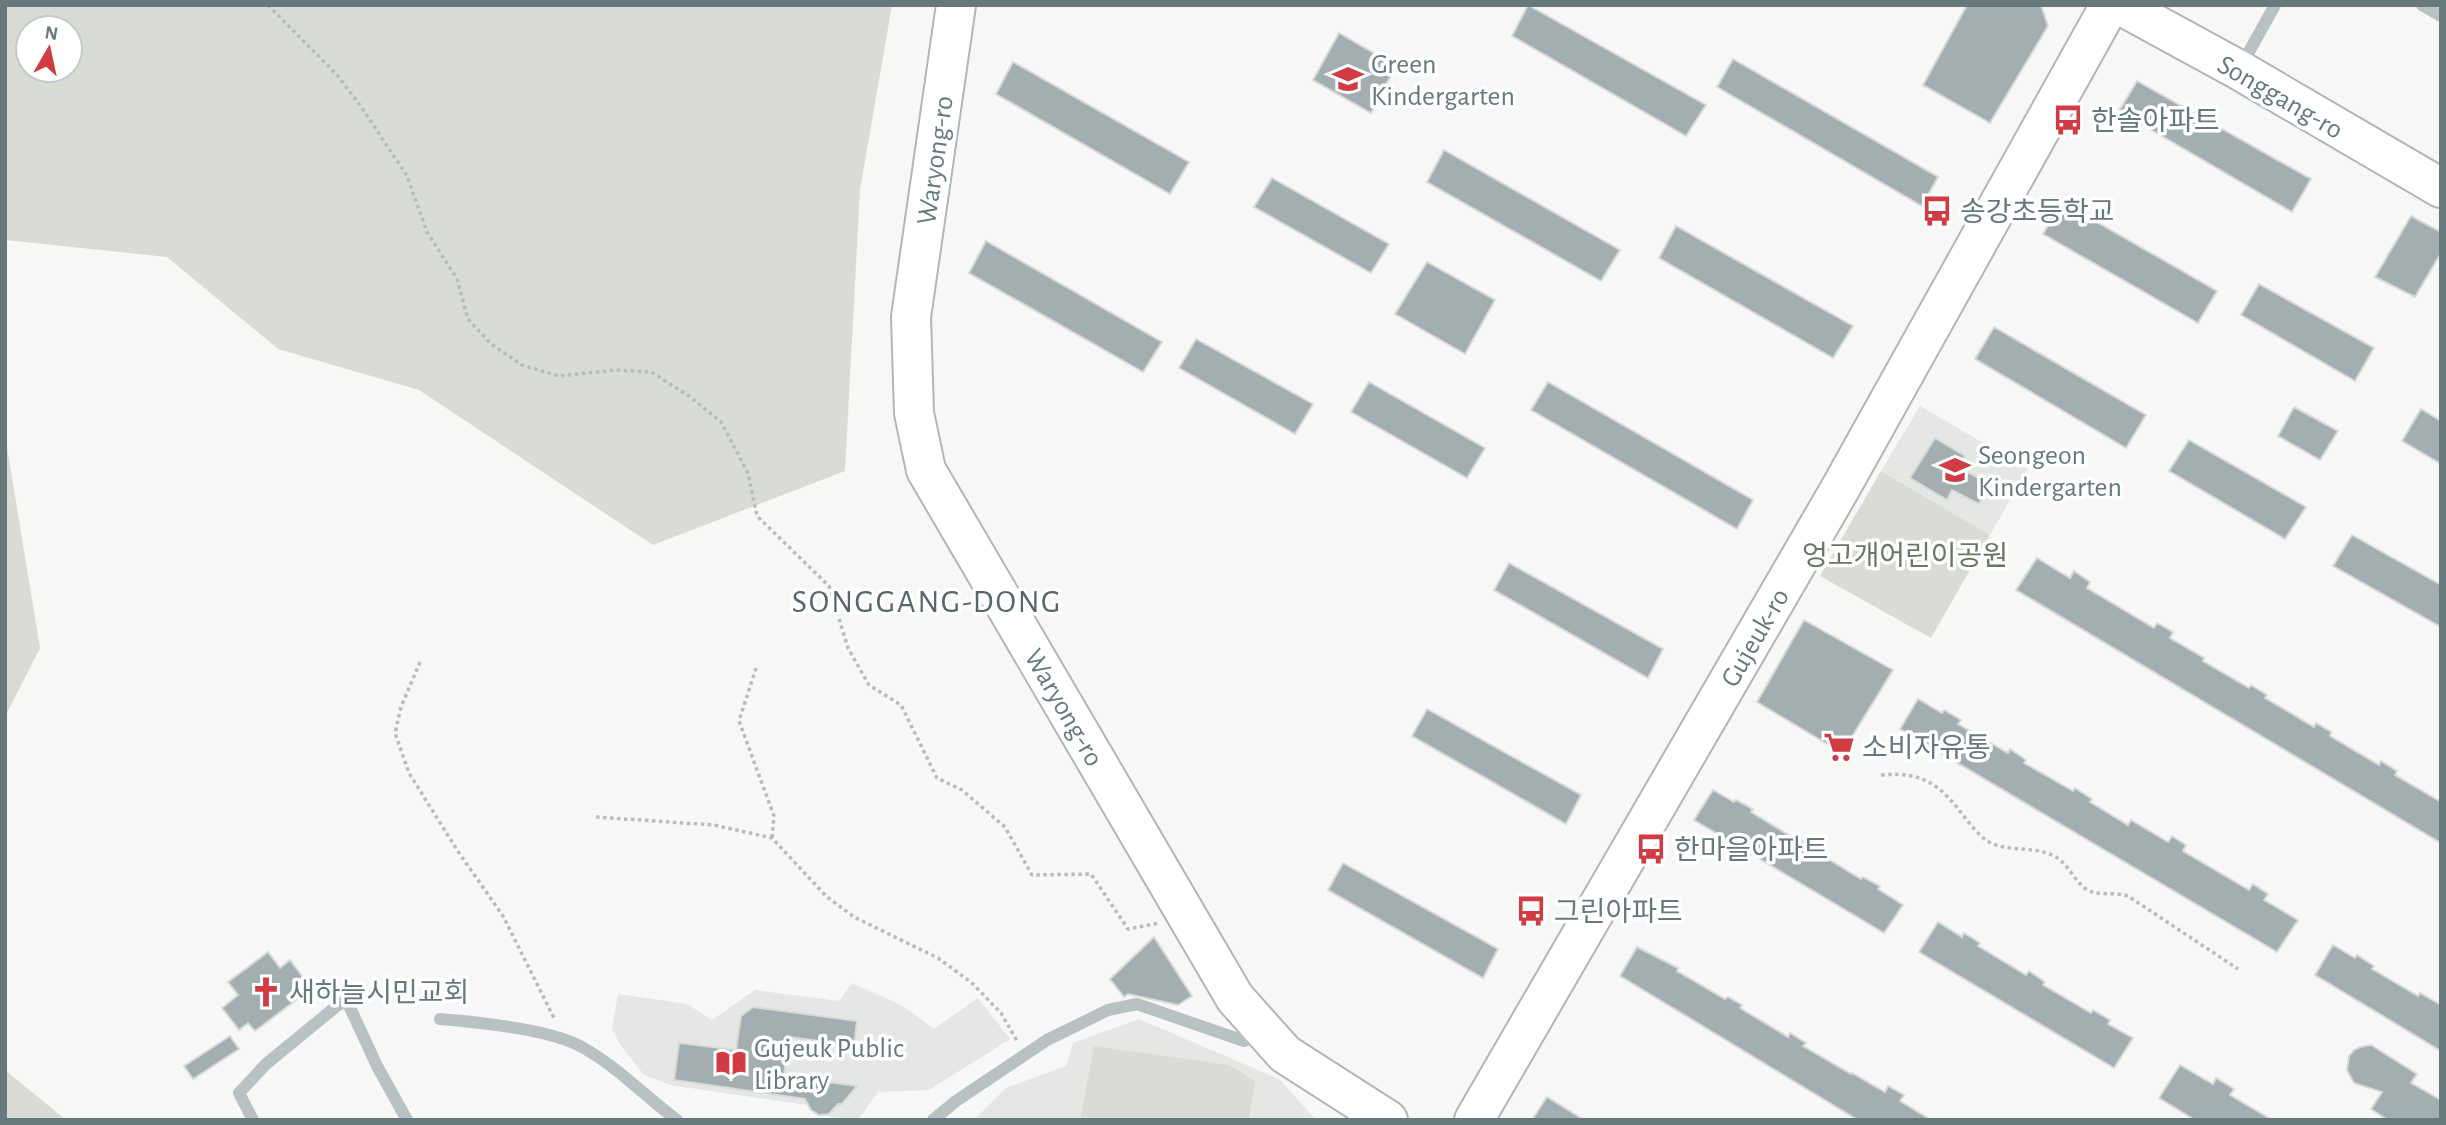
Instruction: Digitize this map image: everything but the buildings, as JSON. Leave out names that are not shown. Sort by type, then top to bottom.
[{"type":"main road","name":"Waryong-ro","points":[[956,5],[911,317],[914,413],[926,470],[1235,998],[1285,1054],[1388,1120]]},
{"type":"main road","name":"Gujeuk-ro","points":[[1474,1120],[1840,489],[2110,5]]},
{"type":"main road","name":"Songgang-ro","points":[[2120,5],[2239,70],[2441,188]]},
{"type":"street","points":[[2239,70],[2275,5]]},
{"type":"street","points":[[2422,5],[2441,16]]},
{"type":"street","points":[[253,1120],[239,1093],[266,1064],[338,1005],[347,1001],[377,1066],[407,1120]]},
{"type":"street","points":[[933,1120],[956,1101],[1047,1040],[1108,1010],[1137,1004],[1244,1041],[1264,1032]]},
{"type":"street","points":[[440,1019],[475,1021],[540,1033],[577,1044],[622,1074],[677,1120]]},
{"type":"path","points":[[268,5],[338,76],[407,176],[427,232],[457,279],[468,319],[492,344],[522,365],[559,376],[616,370],[651,372],[689,396],[721,422],[748,473],[757,516],[829,586],[848,648],[869,685],[901,705],[937,778],[961,790],[1005,827],[1032,875],[1091,874],[1128,929],[1163,922],[1195,928]]},
{"type":"path","points":[[420,662],[401,707],[395,733],[409,773],[459,853],[503,916],[565,1041]]},
{"type":"path","points":[[756,668],[739,721],[774,816],[772,838]]},
{"type":"path","points":[[1881,775],[1901,773],[1924,778],[1944,790],[1987,841],[2001,847],[2039,850],[2056,856],[2085,888],[2096,893],[2115,892],[2127,897],[2238,969]]},
{"type":"path","points":[[596,817],[714,825],[772,838],[826,896],[854,917],[938,958],[972,983],[1001,1013],[1026,1054]]},
{"type":"shaded area","name":"Seongeon Kindergarten","points":[[1920,406],[2028,469],[1990,535],[1881,471]]},
{"type":"shaded area","points":[[852,983],[903,1006],[934,1029],[978,998],[1010,1039],[929,1090],[878,1092],[858,1120],[849,1120],[814,1114],[807,1105],[670,1085],[644,1075],[621,1046],[612,1029],[618,994],[687,1004],[712,1020],[755,990],[839,1001]]},
{"type":"shaded area","points":[[1139,1019],[1279,1079],[1316,1120],[974,1120],[1006,1088],[1066,1066],[1073,1043]]},
{"type":"green space","points":[[5,5],[892,5],[860,190],[845,471],[653,545],[419,390],[278,349],[167,257],[5,240]]},
{"type":"green space","points":[[5,435],[40,648],[5,717]]},
{"type":"green space","name":"엉고개어린이공원","points":[[1881,471],[1990,535],[1931,638],[1820,576]]},
{"type":"green space","points":[[1094,1046],[1229,1065],[1255,1081],[1249,1120],[1080,1120]]},
{"type":"green space","points":[[5,1070],[66,1120],[5,1120]]},
{"type":"place","name":"Green Kindergarten","points":[[1348,79]]},
{"type":"place","name":"한솔아파트","points":[[2068,120]]},
{"type":"place","name":"송강초등학교","points":[[1937,211]]},
{"type":"place","name":"Seongeon Kindergarten","points":[[1955,470]]},
{"type":"place","name":"소비자유통","points":[[1839,747]]},
{"type":"place","name":"한마을아파트","points":[[1651,849]]},
{"type":"place","name":"그린아파트","points":[[1531,911]]},
{"type":"place","name":"새하늘시민교회","points":[[266,992]]},
{"type":"place","name":"Gujeuk Public Library","points":[[731,1063]]},
{"type":"district","name":"SONGGANG-DONG","points":[[927,601]]}]
